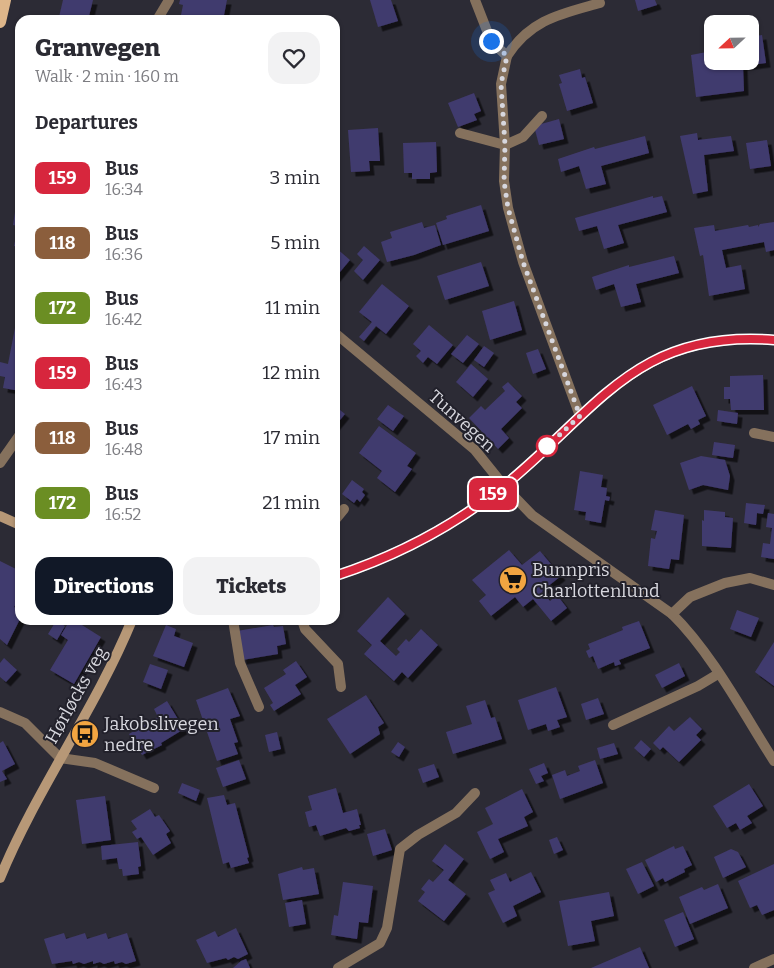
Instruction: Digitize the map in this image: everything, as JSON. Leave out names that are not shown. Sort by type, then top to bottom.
[{"type":"main road","points":[[0,22],[5,0]]},
{"type":"street","points":[[160,15],[169,0]]},
{"type":"street","points":[[475,0],[491,41],[507,56]]},
{"type":"street","points":[[580,416],[514,235],[504,181],[505,145],[501,84],[507,56],[514,45],[537,24],[551,17],[600,3]]},
{"type":"street","points":[[460,133],[505,145],[523,137],[542,116]]},
{"type":"street","name":"Tunvegen","points":[[340,337],[475,450],[504,486],[532,515],[672,614],[695,640],[774,761]]},
{"type":"street","points":[[340,574],[383,559],[415,544],[474,508],[504,486],[580,416],[631,374],[667,354],[707,342],[731,339],[774,340]]},
{"type":"street","points":[[754,433],[774,437]]},
{"type":"street","points":[[0,463],[15,442]]},
{"type":"street","points":[[340,514],[344,509]]},
{"type":"street","points":[[0,516],[15,523]]},
{"type":"street","points":[[672,614],[690,597],[725,583],[750,578],[774,586]]},
{"type":"street","name":"Hørløcks veg","points":[[0,878],[30,810],[115,661],[130,625]]},
{"type":"street","points":[[234,625],[240,663],[259,707]]},
{"type":"street","points":[[304,625],[305,629],[338,664],[341,687]]},
{"type":"street","points":[[613,725],[698,686],[718,674]]},
{"type":"street","name":"Hørløcks veg","points":[[0,712],[25,723],[60,758],[95,763],[154,788]]},
{"type":"street","points":[[338,968],[380,943],[387,928],[400,849],[418,835],[456,813],[475,793]]},
{"type":"street","points":[[754,968],[774,959]]},
{"type":"building","points":[[63,0],[93,0],[89,15],[59,15]]},
{"type":"building","points":[[180,0],[227,0],[224,15],[181,15],[183,5],[179,4]]},
{"type":"building","points":[[370,0],[391,0],[398,21],[378,27]]},
{"type":"building","points":[[635,0],[655,0],[657,5],[638,11]]},
{"type":"building","points":[[762,35],[766,63],[759,64],[759,36]]},
{"type":"building","points":[[704,53],[704,70],[743,70],[744,91],[696,97],[691,55]]},
{"type":"building","points":[[580,69],[582,78],[585,77],[593,103],[567,111],[559,84],[562,83],[559,75]]},
{"type":"building","points":[[474,93],[481,111],[474,114],[477,120],[458,127],[448,103]]},
{"type":"building","points":[[559,119],[564,139],[539,145],[534,126]]},
{"type":"building","points":[[378,128],[380,161],[369,161],[370,171],[351,172],[348,130]]},
{"type":"building","points":[[697,133],[698,140],[731,136],[734,151],[704,155],[708,191],[693,194],[680,136]]},
{"type":"building","points":[[645,136],[649,153],[601,166],[606,184],[586,189],[579,166],[561,172],[558,159],[594,147],[595,149]]},
{"type":"building","points":[[767,140],[771,166],[750,169],[746,143]]},
{"type":"building","points":[[436,142],[437,172],[430,173],[430,179],[412,179],[412,173],[404,173],[403,143]]},
{"type":"building","points":[[653,196],[653,198],[662,196],[667,212],[618,225],[624,243],[604,249],[597,226],[579,231],[575,218]]},
{"type":"building","points":[[481,205],[489,231],[443,245],[436,223],[447,219],[446,216]]},
{"type":"building","points":[[422,222],[424,228],[435,225],[441,245],[387,262],[381,242],[392,238],[390,232]]},
{"type":"building","points":[[774,222],[774,250],[766,252],[764,242],[722,250],[726,268],[741,265],[745,289],[709,296],[703,255],[700,256],[694,228],[714,225],[715,231],[748,225],[749,227],[758,225],[758,227],[760,224]]},
{"type":"building","points":[[364,246],[380,260],[363,280],[354,271],[363,260],[357,254]]},
{"type":"building","points":[[340,251],[350,260],[340,272]]},
{"type":"building","points":[[674,256],[679,273],[636,284],[641,302],[621,307],[614,284],[596,290],[592,277],[629,265],[629,267]]},
{"type":"building","points":[[481,262],[489,286],[445,300],[437,276]]},
{"type":"building","points":[[382,284],[409,306],[386,334],[376,326],[364,341],[359,337],[372,322],[359,312]]},
{"type":"building","points":[[514,301],[522,330],[490,340],[482,311]]},
{"type":"building","points":[[429,325],[453,345],[437,364],[428,357],[423,363],[416,356],[421,351],[413,344]]},
{"type":"building","points":[[15,328],[15,390],[3,388],[5,377],[0,376],[0,362],[8,364]]},
{"type":"building","points":[[467,335],[479,344],[463,363],[451,354]]},
{"type":"building","points":[[484,346],[494,353],[484,367],[474,360]]},
{"type":"building","points":[[538,349],[546,369],[533,374],[526,353]]},
{"type":"building","points":[[471,364],[488,379],[473,397],[456,382]]},
{"type":"building","points":[[763,375],[764,410],[731,410],[730,399],[724,399],[724,387],[730,387],[730,376]]},
{"type":"building","points":[[508,382],[522,396],[516,402],[522,408],[501,429],[509,438],[498,449],[469,418],[481,406],[485,410],[505,391],[502,387]]},
{"type":"building","points":[[692,386],[706,416],[698,420],[700,424],[691,429],[688,424],[667,435],[653,405]]},
{"type":"building","points":[[388,405],[404,416],[393,431],[377,419]]},
{"type":"building","points":[[340,410],[345,414],[340,420]]},
{"type":"building","points":[[718,410],[738,413],[737,424],[717,421]]},
{"type":"building","points":[[379,426],[416,453],[407,466],[412,469],[395,492],[377,478],[382,471],[359,453]]},
{"type":"building","points":[[714,442],[735,445],[733,458],[712,455]]},
{"type":"building","points":[[701,456],[725,460],[730,476],[728,490],[703,485],[689,490],[680,463]]},
{"type":"building","points":[[580,471],[603,475],[601,487],[607,488],[606,496],[610,497],[609,501],[605,500],[601,523],[585,520],[586,512],[574,510]]},
{"type":"building","points":[[352,480],[364,489],[362,492],[365,495],[360,502],[357,499],[354,503],[342,494]]},
{"type":"building","points":[[746,503],[765,505],[763,514],[757,513],[756,525],[744,523]]},
{"type":"building","points":[[655,510],[684,515],[679,560],[671,559],[669,569],[648,566],[651,538],[655,539],[657,531],[651,530]]},
{"type":"building","points":[[704,510],[725,512],[725,517],[733,518],[731,548],[702,546]]},
{"type":"building","points":[[768,513],[774,514],[774,559],[761,557],[763,543],[770,544],[772,528],[766,527]]},
{"type":"building","points":[[509,550],[522,565],[540,551],[561,576],[542,591],[550,601],[557,595],[567,608],[551,621],[533,599],[523,607],[515,597],[491,616],[479,601],[486,595],[472,580]]},
{"type":"building","points":[[0,561],[15,568],[14,607],[15,625],[17,625],[7,645],[0,639]]},
{"type":"building","points":[[388,597],[405,614],[380,641],[396,656],[400,652],[397,649],[406,639],[409,642],[421,629],[438,645],[408,678],[402,672],[394,681],[364,654],[372,645],[357,631]]},
{"type":"building","points":[[737,610],[759,618],[751,637],[730,629]]},
{"type":"building","points":[[639,621],[650,648],[619,660],[621,664],[615,666],[614,662],[598,669],[593,656],[589,658],[586,651],[590,649],[588,644],[623,630],[622,627]]},
{"type":"building","points":[[54,625],[65,626],[57,640],[48,634]]},
{"type":"building","points":[[67,625],[82,625],[101,637],[74,684],[50,670],[68,640],[61,635]]},
{"type":"building","points":[[166,625],[176,629],[174,636],[193,643],[184,667],[153,656]]},
{"type":"building","points":[[273,625],[274,627],[283,626],[286,644],[277,646],[278,654],[242,660],[237,631]]},
{"type":"building","points":[[774,642],[774,686],[755,672]]},
{"type":"building","points":[[4,658],[17,670],[6,682],[0,677],[0,663]]},
{"type":"building","points":[[296,661],[307,677],[295,685],[301,694],[274,711],[270,705],[273,703],[264,688],[286,674],[283,670]]},
{"type":"building","points":[[679,663],[685,676],[662,688],[655,675]]},
{"type":"building","points":[[150,664],[168,670],[161,689],[143,682]]},
{"type":"building","points":[[556,687],[567,717],[557,720],[560,727],[548,731],[546,724],[528,730],[518,700]]},
{"type":"building","points":[[228,688],[240,716],[230,719],[238,742],[234,743],[238,754],[217,761],[196,700]]},
{"type":"building","points":[[366,695],[384,723],[378,727],[380,734],[350,754],[327,719]]},
{"type":"building","points":[[598,698],[604,714],[586,720],[581,704]]},
{"type":"building","points":[[485,700],[491,718],[495,717],[502,739],[453,754],[446,732],[472,724],[466,706]]},
{"type":"building","points":[[167,701],[184,729],[161,743],[162,745],[142,755],[129,734],[158,717],[154,709]]},
{"type":"building","points":[[690,717],[702,729],[696,735],[701,740],[679,762],[663,747],[660,750],[653,743],[669,726],[674,731]]},
{"type":"building","points":[[277,732],[281,749],[269,752],[265,735]]},
{"type":"building","points":[[641,740],[651,749],[644,757],[634,748]]},
{"type":"building","points":[[3,741],[15,764],[2,771],[7,779],[0,782],[0,743]]},
{"type":"building","points":[[398,742],[405,747],[399,757],[391,752]]},
{"type":"building","points":[[614,743],[618,754],[600,759],[597,748]]},
{"type":"building","points":[[239,760],[246,779],[223,787],[216,768]]},
{"type":"building","points":[[595,760],[603,783],[560,799],[552,775],[565,770],[567,776],[580,771],[578,766]]},
{"type":"building","points":[[544,763],[548,773],[541,776],[544,781],[536,784],[529,769]]},
{"type":"building","points":[[434,764],[439,777],[423,783],[418,769]]},
{"type":"building","points":[[182,783],[200,790],[196,801],[178,793]]},
{"type":"building","points":[[749,784],[763,806],[747,816],[752,823],[740,830],[736,823],[727,828],[713,806]]},
{"type":"building","points":[[336,788],[343,813],[357,809],[360,828],[349,831],[346,828],[320,836],[316,825],[309,827],[305,812],[312,810],[308,796]]},
{"type":"building","points":[[522,789],[533,812],[524,817],[528,826],[498,839],[504,852],[490,859],[477,832],[493,824],[485,808]]},
{"type":"building","points":[[224,795],[227,805],[235,803],[249,857],[247,858],[249,863],[231,868],[229,862],[223,864],[207,798]]},
{"type":"building","points":[[105,796],[111,840],[82,844],[76,800]]},
{"type":"building","points":[[150,809],[155,817],[159,815],[170,831],[166,834],[171,843],[153,855],[141,837],[137,839],[132,832],[137,829],[131,821]]},
{"type":"building","points":[[385,829],[392,850],[373,856],[367,834]]},
{"type":"building","points":[[557,837],[563,850],[554,854],[549,840]]},
{"type":"building","points":[[138,842],[141,866],[138,867],[139,874],[123,876],[122,869],[119,869],[117,858],[102,860],[101,846]]},
{"type":"building","points":[[445,844],[464,859],[448,880],[466,894],[444,921],[418,901],[425,892],[421,889],[429,879],[433,882],[444,870],[432,861]]},
{"type":"building","points":[[674,846],[675,849],[683,846],[692,865],[684,869],[685,872],[665,882],[663,878],[656,882],[645,860]]},
{"type":"building","points":[[731,849],[738,852],[746,867],[723,878],[714,857]]},
{"type":"building","points":[[642,862],[654,886],[638,894],[626,869]]},
{"type":"building","points":[[774,864],[774,910],[762,915],[757,905],[750,908],[738,881]]},
{"type":"building","points":[[302,867],[303,870],[314,868],[319,894],[283,900],[278,874]]},
{"type":"building","points":[[531,872],[541,892],[513,906],[517,916],[503,923],[488,893],[495,890],[490,880],[506,873],[510,882]]},
{"type":"building","points":[[343,882],[373,886],[368,923],[359,922],[357,939],[331,935],[334,915],[338,916]]},
{"type":"building","points":[[718,884],[728,908],[690,924],[679,897],[702,887],[704,890]]},
{"type":"building","points":[[609,892],[614,916],[591,921],[595,941],[568,946],[559,901]]},
{"type":"building","points":[[302,900],[306,924],[289,927],[285,903]]},
{"type":"building","points":[[683,912],[694,939],[675,947],[664,920]]},
{"type":"building","points":[[236,928],[248,954],[238,959],[234,957],[228,960],[226,958],[207,963],[196,940],[215,931],[218,937]]},
{"type":"building","points":[[64,933],[66,939],[85,933],[87,939],[106,933],[108,939],[127,933],[136,961],[126,964],[122,962],[115,964],[114,961],[104,964],[100,962],[93,964],[93,961],[84,964],[79,962],[73,964],[72,961],[52,964],[44,939]]},
{"type":"building","points":[[640,947],[649,968],[591,968]]},
{"type":"building","points":[[246,959],[250,968],[233,968],[241,961]]},
{"type":"bus line","name":"159","points":[[340,574],[383,559],[415,544],[474,508],[516,476],[606,393],[649,362],[686,346],[707,342],[731,339],[774,340]]},
{"type":"place","name":"Bunnpris Charlottenlund","points":[[513,580]]},
{"type":"place","name":"Jakobslivegen nedre","points":[[85,734]]},
{"type":"route","points":[[491,41],[507,56],[501,84],[505,145],[504,181],[514,235],[580,416],[541,452],[547,446]]}]
